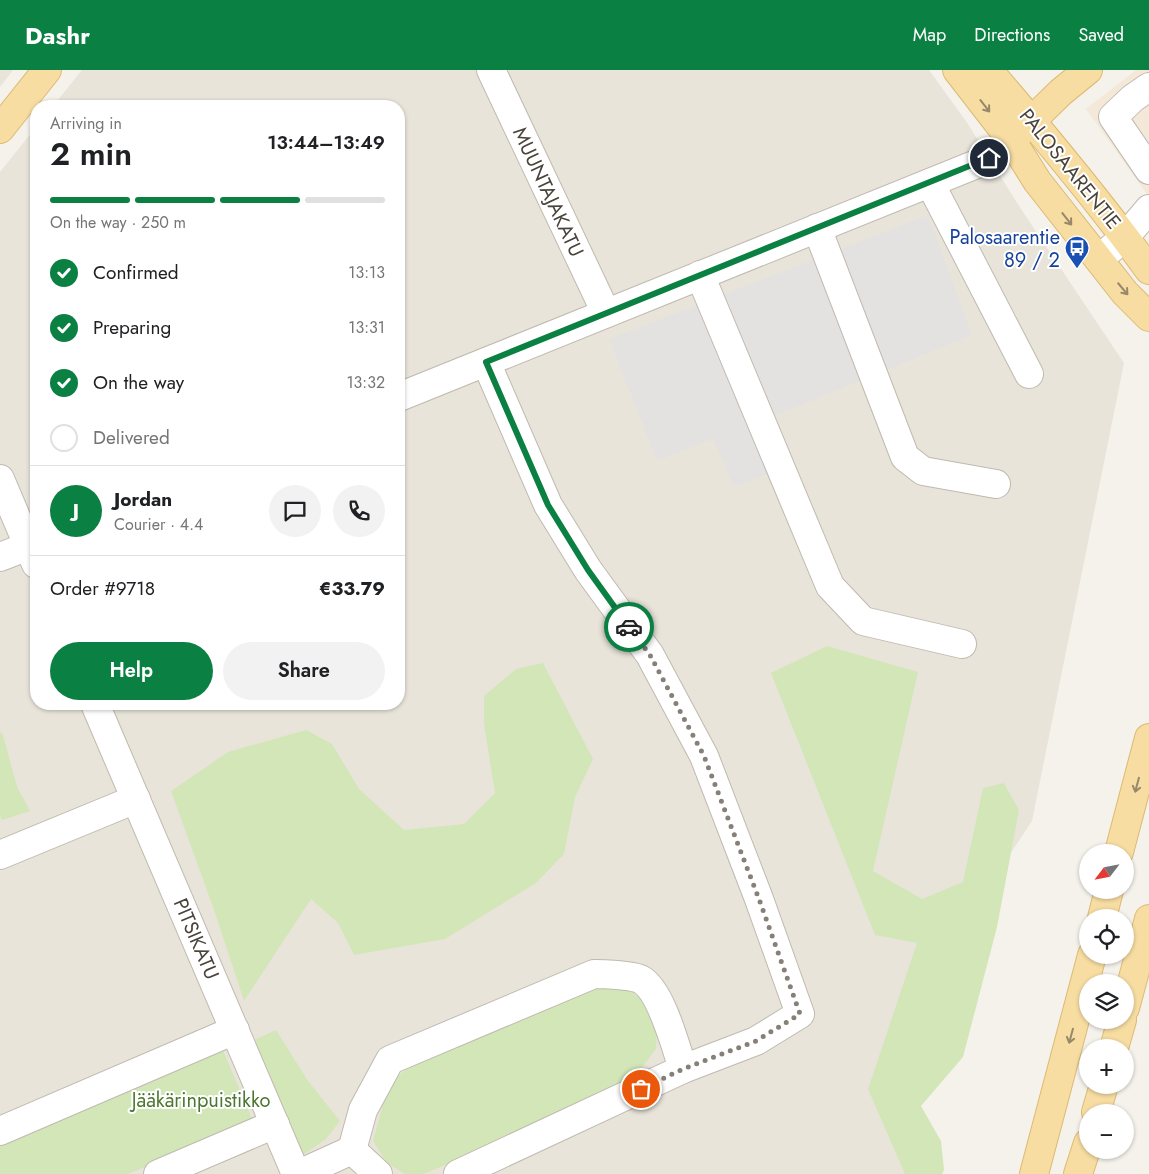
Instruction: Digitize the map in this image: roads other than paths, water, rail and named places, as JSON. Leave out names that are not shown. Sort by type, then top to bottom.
[{"type":"main road","points":[[0,129],[47,70]]},
{"type":"main road","name":"PALOSAARENTIE","points":[[958,70],[1012,141],[1037,181],[1125,293],[1149,317]]},
{"type":"main road","name":"PALOSAARENTIE","points":[[988,70],[1031,120],[1125,237],[1149,270]]},
{"type":"main road","points":[[1012,141],[1031,120],[1088,70]]},
{"type":"main road","points":[[1121,844],[1149,738]]},
{"type":"main road","points":[[1134,976],[1148,927]]},
{"type":"main road","points":[[1034,1174],[1090,964]]},
{"type":"main road","points":[[1078,1174],[1083,1159]]},
{"type":"street","name":"MUUNTAJAKATU","points":[[491,70],[606,313]]},
{"type":"street","points":[[1149,87],[1133,98],[1113,117],[1149,170]]},
{"type":"street","points":[[405,395],[930,183],[998,154],[1012,141]]},
{"type":"street","points":[[930,183],[1029,374]]},
{"type":"street","points":[[1100,260],[1125,237],[1149,208]]},
{"type":"street","points":[[817,228],[905,457],[923,471],[996,484]]},
{"type":"street","points":[[700,275],[830,586],[863,621],[962,644]]},
{"type":"street","points":[[458,1174],[683,1069],[756,1041],[800,1014],[759,899],[704,756],[650,655],[588,570],[548,505],[486,362]]},
{"type":"street","points":[[0,479],[30,543]]},
{"type":"street","points":[[0,557],[30,552]]},
{"type":"street","name":"PITSIKATU","points":[[99,710],[298,1174]]},
{"type":"street","points":[[0,855],[136,798]]},
{"type":"street","points":[[352,1150],[363,1110],[390,1060],[594,974],[641,980],[660,1000],[683,1069]]},
{"type":"street","points":[[0,1131],[235,1030]]},
{"type":"street","points":[[158,1174],[275,1124]]},
{"type":"street","points":[[298,1174],[352,1150]]},
{"type":"street","points":[[352,1150],[378,1174]]},
{"type":"place","name":"Palosaarentie 89 / 2","points":[[1077,269]]},
{"type":"park label","name":"Jääkärinpuistikko","points":[[201,1100]]}]
